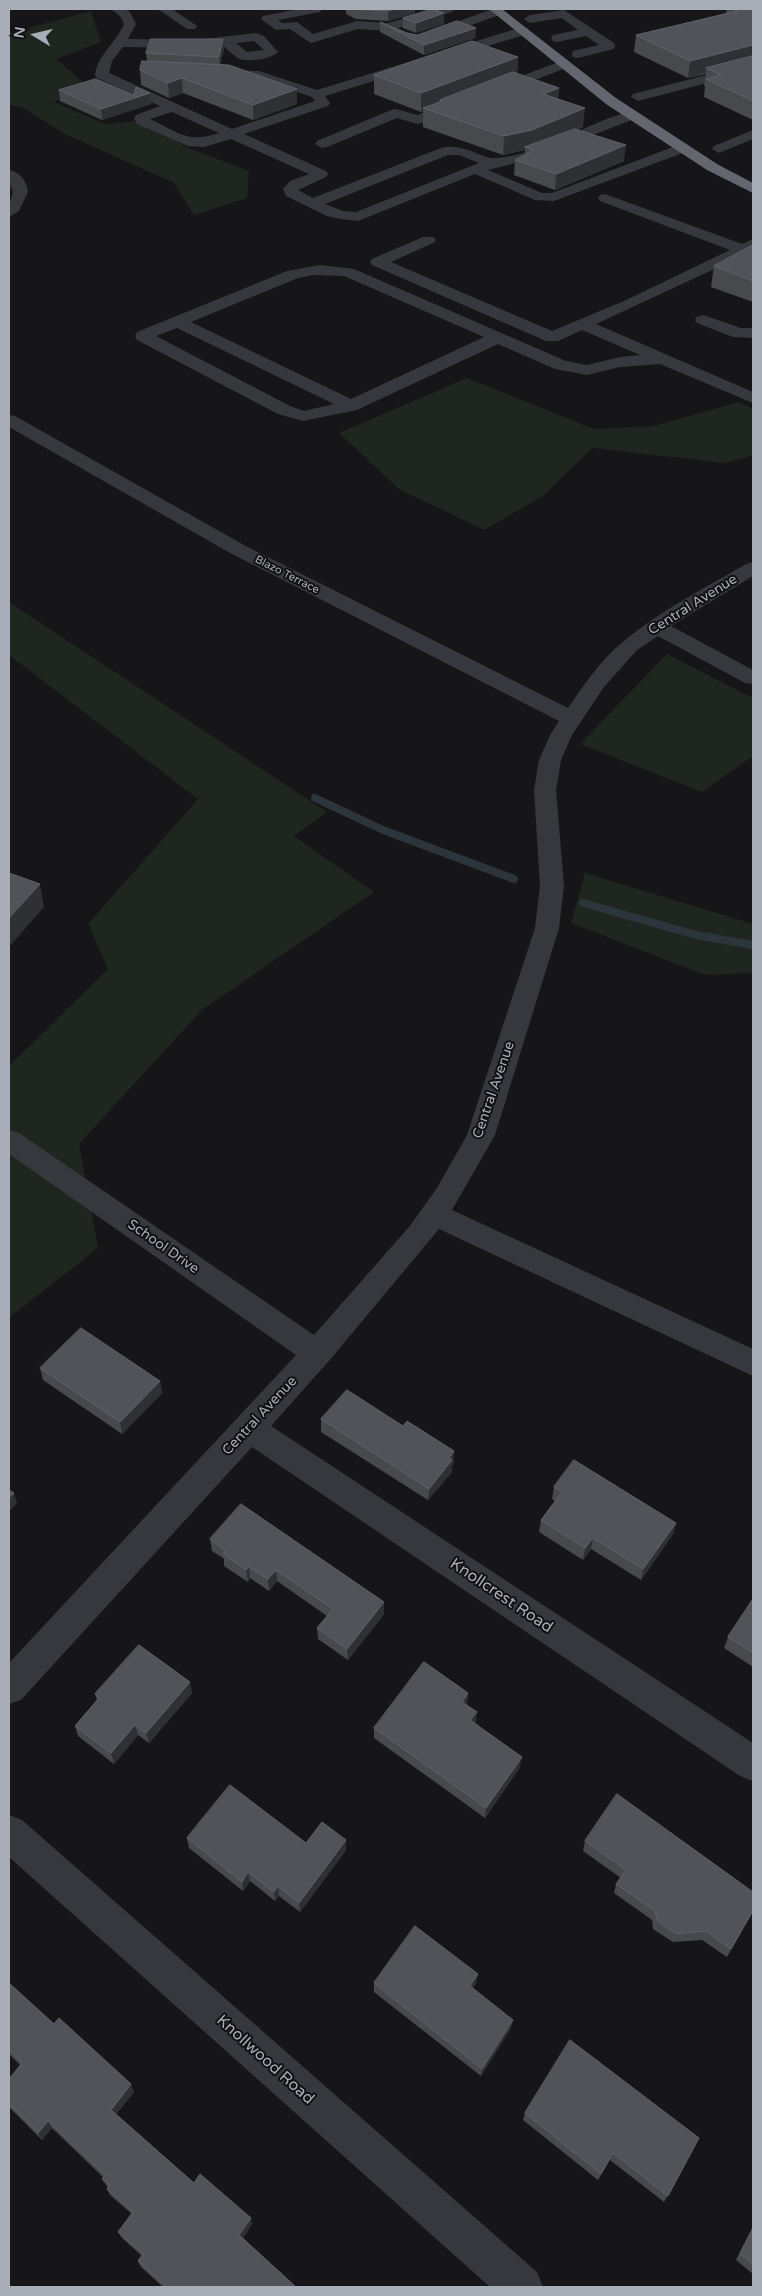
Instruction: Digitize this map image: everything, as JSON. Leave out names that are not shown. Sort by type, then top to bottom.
[{"type":"highway","points":[[516,9],[527,25],[564,64],[610,101],[712,167],[753,189]]},
{"type":"highway","points":[[496,10],[557,38],[593,64]]},
{"type":"highway","points":[[623,86],[655,108]]},
{"type":"highway","points":[[715,147],[731,157]]},
{"type":"street","points":[[117,9],[126,16],[130,24],[128,32],[103,66],[102,75],[321,174],[295,184],[290,189],[291,193],[349,217],[358,216],[487,165],[523,157],[562,144],[632,115]]},
{"type":"street","points":[[164,9],[191,26]]},
{"type":"street","points":[[316,9],[267,19],[280,27],[293,24],[312,40],[358,24],[389,27],[443,10],[464,23]]},
{"type":"street","points":[[417,39],[455,28],[496,10]]},
{"type":"street","points":[[210,73],[259,75],[317,94],[564,14],[609,46],[578,54]]},
{"type":"street","points":[[380,26],[403,36]]},
{"type":"street","points":[[557,38],[588,32]]},
{"type":"street","points":[[120,43],[197,44],[225,41]]},
{"type":"street","points":[[322,144],[396,113],[417,120],[564,64]]},
{"type":"street","points":[[103,66],[122,69]]},
{"type":"street","points":[[638,97],[753,67]]},
{"type":"street","points":[[172,107],[146,115],[141,118],[142,121],[188,142],[197,143],[233,134],[323,103],[317,94]]},
{"type":"street","points":[[715,147],[753,134]]},
{"type":"street","points":[[487,165],[480,172],[540,197],[554,197],[683,148]]},
{"type":"street","points":[[314,203],[446,150],[461,151],[487,165]]},
{"type":"street","points":[[9,174],[20,184],[22,192],[20,199],[9,212]]},
{"type":"street","points":[[606,198],[748,247]]},
{"type":"street","points":[[428,240],[378,262],[552,337],[748,247]]},
{"type":"street","points":[[496,338],[351,406],[303,416],[284,410],[143,336],[293,274],[329,268],[348,272],[561,366],[587,370],[620,362],[659,359]]},
{"type":"street","points":[[703,320],[739,333],[753,333]]},
{"type":"street","points":[[177,322],[351,406]]},
{"type":"street","points":[[582,324],[659,359],[753,398]]},
{"type":"street","name":"Blazo Terrace","points":[[9,420],[237,549],[572,719]]},
{"type":"street","name":"Central Avenue","points":[[9,1688],[316,1353],[419,1235],[447,1196],[481,1135],[547,928],[552,886],[545,790],[550,760],[561,735],[596,683],[630,646],[674,614],[753,568]]},
{"type":"street","points":[[657,627],[753,678]]},
{"type":"street","name":"School Drive","points":[[9,1140],[316,1353]]},
{"type":"street","points":[[434,1214],[753,1364]]},
{"type":"street","name":"Knollcrest Road","points":[[249,1428],[753,1764]]},
{"type":"street","name":"Knollwood Road","points":[[9,1833],[522,2287]]},
{"type":"shaded area","points":[[91,11],[101,42],[56,59],[86,85],[54,102],[105,124],[138,121],[191,149],[249,171],[247,198],[194,215],[174,183],[63,133],[24,108],[9,105],[9,33]]},
{"type":"shaded area","points":[[467,378],[594,429],[654,426],[739,402],[753,409],[753,455],[725,463],[592,448],[543,496],[484,530],[399,489],[339,433]]},
{"type":"shaded area","points":[[9,602],[327,812],[294,836],[374,892],[202,1010],[79,1144],[98,1248],[9,1318],[9,1066],[108,969],[88,924],[198,799],[9,655]]},
{"type":"shaded area","points":[[667,654],[753,698],[753,756],[702,792],[580,744]]},
{"type":"shaded area","points":[[585,873],[753,924],[753,973],[705,975],[571,923]]},
{"type":"building","points":[[355,9],[395,9],[388,11]]},
{"type":"building","points":[[433,9],[444,13],[416,23],[403,18]]},
{"type":"building","points":[[733,9],[753,9],[753,45],[690,61],[636,35],[738,11]]},
{"type":"building","points":[[457,21],[476,28],[424,45],[380,22],[417,35]]},
{"type":"building","points":[[151,39],[223,39],[219,57],[146,53]]},
{"type":"building","points":[[472,41],[518,57],[421,93],[374,75]]},
{"type":"building","points":[[753,56],[753,101],[706,79],[721,75],[706,68]]},
{"type":"building","points":[[142,61],[229,65],[297,89],[253,105],[182,78],[168,83],[140,70]]},
{"type":"building","points":[[513,72],[559,88],[543,94],[585,108],[532,130],[504,136],[423,108],[442,101],[440,100]]},
{"type":"building","points":[[96,79],[134,95],[136,87],[150,93],[101,109],[59,90]]},
{"type":"building","points":[[575,129],[626,145],[556,174],[515,160],[534,150],[525,147]]},
{"type":"building","points":[[753,245],[753,281],[714,266]]},
{"type":"building","points":[[9,873],[40,884],[9,918]]},
{"type":"building","points":[[81,1328],[160,1381],[120,1422],[40,1368]]},
{"type":"building","points":[[347,1390],[403,1426],[407,1421],[454,1451],[449,1458],[452,1460],[429,1489],[321,1419]]},
{"type":"building","points":[[574,1460],[676,1523],[643,1569],[593,1538],[585,1548],[541,1520],[562,1492],[554,1487]]},
{"type":"building","points":[[9,1490],[14,1493],[9,1498]]},
{"type":"building","points":[[241,1504],[384,1602],[347,1649],[317,1628],[333,1609],[276,1570],[268,1579],[249,1567],[246,1570],[223,1554],[226,1551],[210,1539]]},
{"type":"building","points":[[753,1599],[753,1653],[728,1637]]},
{"type":"building","points":[[139,1645],[190,1682],[146,1733],[135,1725],[111,1753],[75,1726],[99,1698],[95,1694]]},
{"type":"building","points":[[424,1662],[468,1693],[462,1702],[477,1712],[470,1720],[522,1757],[486,1808],[374,1728]]},
{"type":"building","points":[[230,1785],[306,1843],[322,1822],[346,1840],[299,1903],[278,1886],[274,1892],[248,1872],[242,1882],[187,1838]]},
{"type":"building","points":[[617,1794],[753,1892],[753,1910],[731,1949],[706,1931],[676,1934],[657,1920],[655,1911],[616,1884],[626,1870],[585,1841]]},
{"type":"building","points":[[415,1926],[478,1974],[470,1986],[513,2020],[482,2069],[374,1983]]},
{"type":"building","points":[[9,1983],[54,2024],[59,2018],[131,2084],[111,2110],[194,2183],[200,2174],[251,2218],[239,2235],[296,2287],[166,2287],[138,2261],[143,2254],[118,2232],[133,2212],[107,2189],[109,2185],[102,2179],[105,2175],[48,2121],[38,2133],[9,2104],[9,2079],[22,2063],[9,2050]]},
{"type":"building","points":[[570,2040],[699,2138],[668,2196],[613,2153],[601,2174],[525,2113]]},
{"type":"building","points":[[753,2229],[753,2264],[740,2254]]},
{"type":"waterway","points":[[315,798],[383,830],[514,879]]},
{"type":"waterway","points":[[583,903],[696,935],[753,945]]}]
